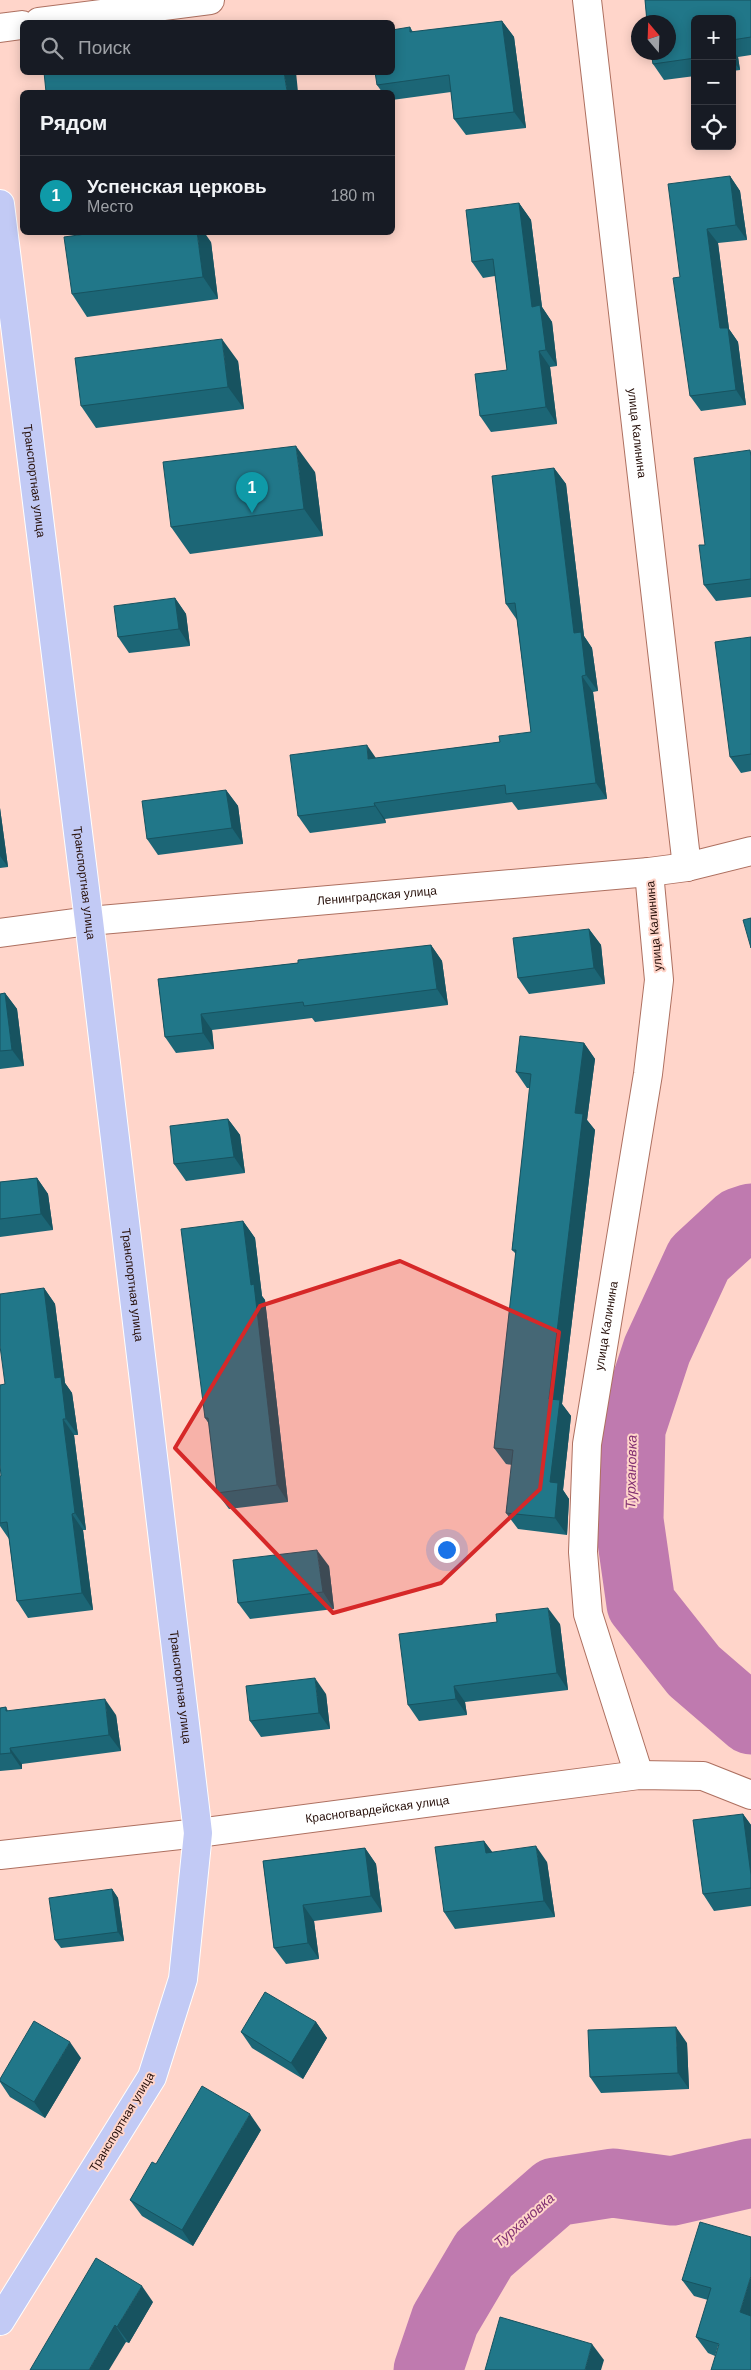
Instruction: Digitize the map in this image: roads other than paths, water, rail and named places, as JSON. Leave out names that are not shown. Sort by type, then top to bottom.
[{"type":"main road","name":"Транспортная улица","points":[[0,204],[89,921],[198,1833],[183,1979],[152,2076],[0,2321]]},
{"type":"street","points":[[54,20],[210,0]]},
{"type":"street","name":"улица Калинина","points":[[587,0],[687,867]]},
{"type":"street","points":[[0,28],[20,25]]},
{"type":"street","name":"Ленинградская улица","points":[[0,933],[89,921],[649,872],[687,867],[751,852]]},
{"type":"street","name":"улица Калинина","points":[[639,1775],[588,1614],[583,1552],[587,1444],[648,1074],[660,980],[649,872]]},
{"type":"street","name":"Красногвардейская улица","points":[[0,1855],[198,1833],[639,1775],[703,1776],[751,1795]]},
{"type":"waterway","name":"Турхановка","points":[[751,1218],[739,1222],[699,1259],[657,1350],[631,1429],[629,1520],[641,1604],[694,1671],[751,1720]]},
{"type":"waterway","name":"Турхановка","points":[[428,2370],[445,2320],[484,2254],[555,2192],[613,2183],[672,2191],[751,2173]]},
{"type":"place","name":"Успенская церковь","points":[[252,513]]}]
